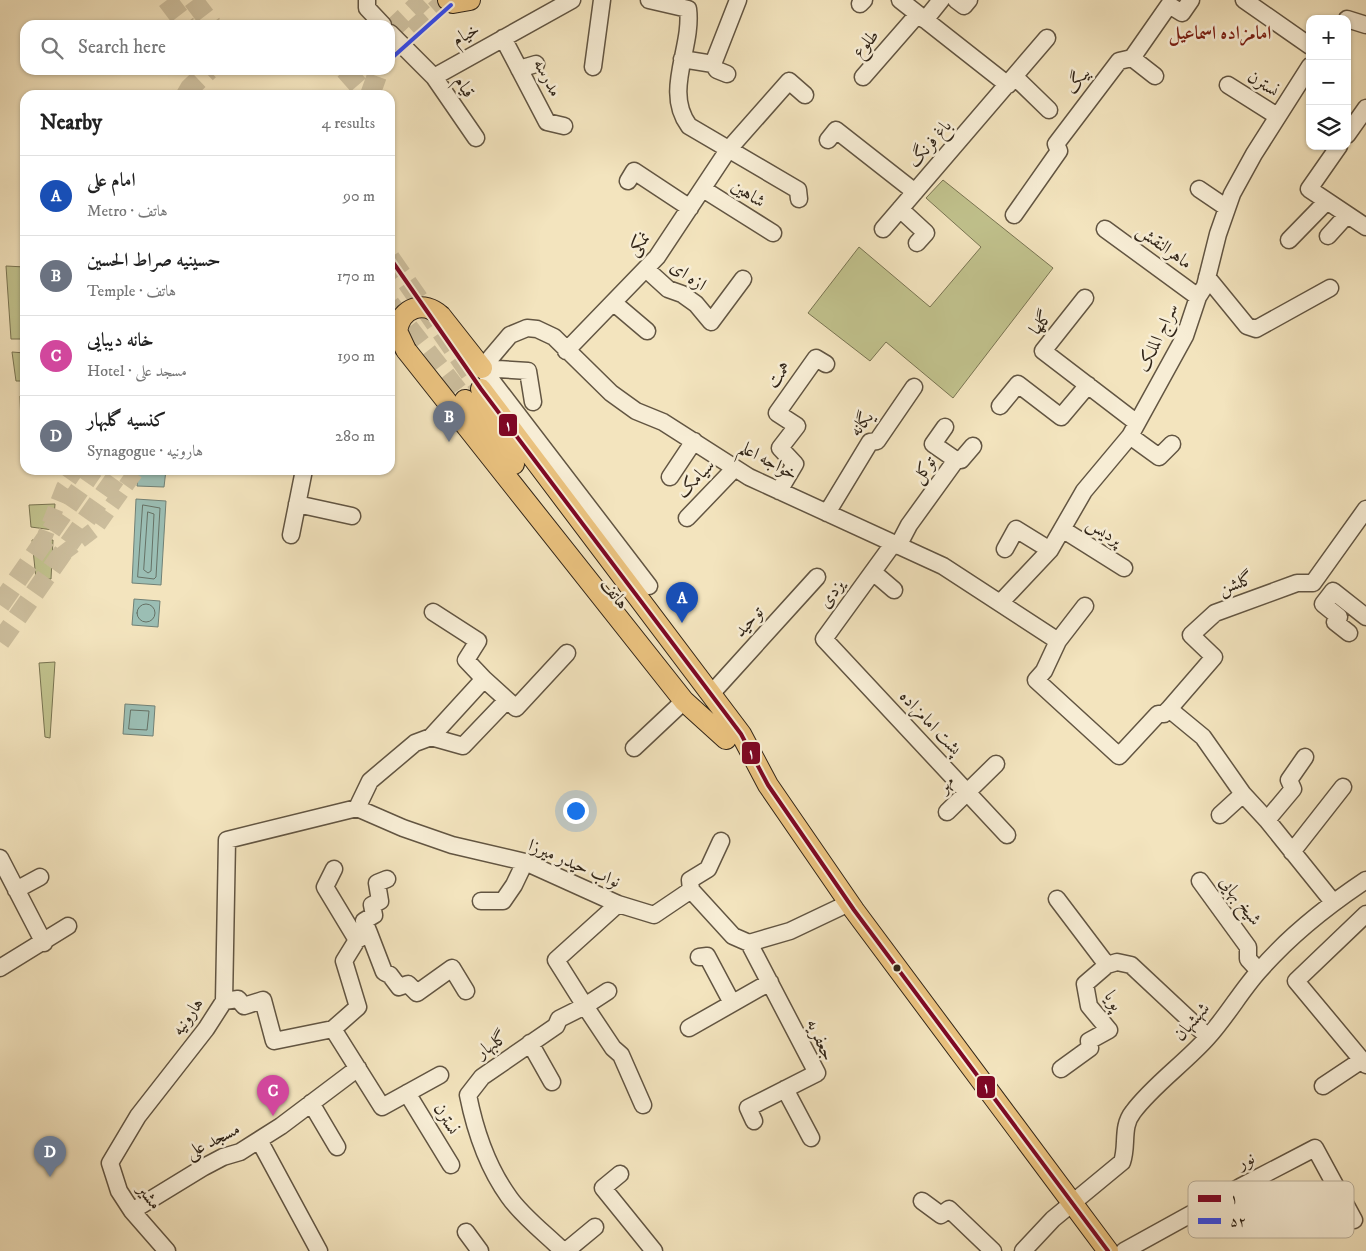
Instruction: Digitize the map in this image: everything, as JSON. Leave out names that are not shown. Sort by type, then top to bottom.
[{"type":"main road","points":[[448,0],[453,3],[470,1]]},
{"type":"main road","points":[[395,329],[402,316],[417,307],[434,309],[482,368]]},
{"type":"main road","points":[[395,333],[406,350],[684,701],[726,739]]},
{"type":"main road","name":"هاتف","points":[[768,785],[726,739],[473,395],[741,734],[768,785],[849,903],[1108,1251]]},
{"type":"street","points":[[367,0],[367,8],[378,20]]},
{"type":"street","name":"خیام","points":[[434,77],[572,0]]},
{"type":"street","points":[[592,68],[602,0]]},
{"type":"street","points":[[649,0],[681,5],[690,20],[678,81],[682,116],[689,126],[798,190],[799,199]]},
{"type":"street","points":[[900,0],[1049,110]]},
{"type":"street","points":[[921,17],[941,0]]},
{"type":"street","points":[[956,0],[964,6],[969,0]]},
{"type":"street","name":"بیگ","points":[[1014,215],[1060,151],[1056,144],[1119,61],[1132,58],[1169,5],[1182,14],[1191,0]]},
{"type":"street","points":[[713,64],[746,1]]},
{"type":"street","points":[[1252,2],[1306,43]]},
{"type":"street","name":"طلوع","points":[[863,77],[921,17]]},
{"type":"street","points":[[1351,20],[1366,24]]},
{"type":"street","name":"مدرسه","points":[[503,38],[548,122],[564,126]]},
{"type":"street","name":"باغ فرنگ","points":[[883,229],[1048,38]]},
{"type":"street","name":"قیام","points":[[395,39],[434,77],[476,138]]},
{"type":"street","points":[[1132,58],[1155,76]]},
{"type":"street","points":[[682,59],[713,64],[717,70],[727,74]]},
{"type":"street","points":[[520,69],[536,64]]},
{"type":"street","name":"سراج الملک","points":[[1001,602],[1050,550],[1084,491],[1133,430],[1185,336],[1207,277],[1227,208],[1236,186],[1277,116],[1306,72]]},
{"type":"street","name":"نمکی","points":[[566,351],[658,257],[728,150],[789,81],[805,95]]},
{"type":"street","name":"نسترن","points":[[1228,85],[1277,116]]},
{"type":"street","points":[[1351,129],[1366,108]]},
{"type":"street","points":[[828,140],[836,130],[915,192]]},
{"type":"street","points":[[1337,150],[1309,190],[1366,227]]},
{"type":"street","points":[[628,181],[634,171],[690,208]]},
{"type":"street","name":"شاهین","points":[[703,189],[773,233]]},
{"type":"street","points":[[1199,189],[1227,208]]},
{"type":"street","points":[[1289,240],[1326,201]]},
{"type":"street","points":[[900,209],[926,233],[917,243]]},
{"type":"street","points":[[1328,236],[1347,215]]},
{"type":"street","name":"ماهرالنقش","points":[[1105,229],[1198,297]]},
{"type":"street","name":"ازه ای","points":[[646,269],[668,289],[682,294],[696,304],[712,322],[743,279]]},
{"type":"street","points":[[1207,277],[1247,326],[1256,329],[1330,288]]},
{"type":"street","name":"گلها","points":[[1085,298],[1043,351],[1088,385],[1159,457],[1172,444]]},
{"type":"street","points":[[614,303],[647,331]]},
{"type":"street","name":"خواجه اعلم","points":[[482,368],[510,334],[527,328],[537,329],[554,337],[566,351],[611,393],[636,411],[663,422],[749,477],[943,566],[1001,602],[1058,641]]},
{"type":"street","name":"همت","points":[[779,491],[795,464],[780,448],[797,426],[776,413],[816,358],[826,364]]},
{"type":"street","points":[[482,368],[528,371],[532,402]]},
{"type":"street","points":[[482,368],[649,586]]},
{"type":"street","points":[[1000,406],[1018,384],[1061,417],[1088,385]]},
{"type":"street","name":"یگانه","points":[[827,513],[870,442],[877,441],[914,388]]},
{"type":"street","name":"توکل","points":[[896,545],[956,460],[933,444],[946,427]]},
{"type":"street","points":[[670,477],[694,441]]},
{"type":"street","points":[[956,460],[961,460],[973,446]]},
{"type":"street","name":"سیامک","points":[[687,518],[735,468]]},
{"type":"street","points":[[291,535],[303,475]]},
{"type":"street","points":[[297,504],[352,516]]},
{"type":"street","points":[[1330,595],[1312,583],[1366,509]]},
{"type":"street","name":"پردیس","points":[[1062,528],[1124,568]]},
{"type":"street","points":[[1005,549],[1016,529],[1050,550]]},
{"type":"street","name":"یزدی","points":[[824,639],[873,572],[896,545]]},
{"type":"street","points":[[873,572],[894,590]]},
{"type":"street","name":"توحید","points":[[711,694],[816,577]]},
{"type":"street","name":"گلشن","points":[[1058,641],[1044,671],[1036,680],[1119,756],[1158,714],[1164,714],[1169,709],[1214,657],[1190,635],[1215,613],[1297,583],[1312,583]]},
{"type":"street","points":[[1349,633],[1336,622],[1340,617],[1324,604],[1333,591],[1366,617]]},
{"type":"street","points":[[1058,641],[1085,606]]},
{"type":"street","points":[[433,612],[478,642],[466,660],[516,708],[567,653]]},
{"type":"street","name":"پشت امامزاده","points":[[824,639],[1007,834]]},
{"type":"street","points":[[357,808],[370,781],[415,744],[431,737],[484,679]]},
{"type":"street","points":[[431,737],[462,746],[507,700]]},
{"type":"street","points":[[634,748],[684,701]]},
{"type":"street","points":[[1169,709],[1203,737],[1243,794],[1267,820],[1332,902]]},
{"type":"street","points":[[1267,820],[1293,789],[1289,780],[1305,757]]},
{"type":"street","name":"مهر","points":[[947,812],[996,764]]},
{"type":"street","points":[[1292,852],[1343,786]]},
{"type":"street","points":[[1220,815],[1243,794]]},
{"type":"street","name":"هارونیه","points":[[110,1163],[138,1116],[206,1029],[224,1001],[227,840],[357,808]]},
{"type":"street","name":"نواب حیدر میرزا","points":[[357,808],[403,828],[452,845],[525,862],[618,904],[654,915],[691,890]]},
{"type":"street","points":[[721,841],[708,869],[690,880],[691,890],[733,936],[749,943],[790,931],[849,903]]},
{"type":"street","points":[[0,858],[44,943]]},
{"type":"street","points":[[481,901],[503,901],[514,886],[525,862]]},
{"type":"street","points":[[334,869],[325,887],[363,937],[384,972],[390,975],[398,988],[408,984],[417,993],[452,968],[466,991]]},
{"type":"street","points":[[16,890],[40,877]]},
{"type":"street","points":[[224,1001],[238,1000],[244,1006],[263,1000],[274,1041],[333,1029],[358,1007],[344,961],[363,937],[364,921],[374,915],[372,905],[380,901],[377,883],[387,879]]},
{"type":"street","name":"شهشهان","points":[[1073,1204],[1122,1162],[1126,1151],[1124,1129],[1132,1112],[1208,1037],[1259,971],[1289,940],[1332,902],[1366,880]]},
{"type":"street","name":"شیخ بهایی","points":[[1200,882],[1248,947],[1248,959],[1259,971]]},
{"type":"street","points":[[1057,899],[1107,965],[1117,962],[1130,965],[1208,1037]]},
{"type":"street","points":[[618,904],[556,960],[613,1048],[621,1055],[643,1105]]},
{"type":"street","points":[[1323,1086],[1364,1063],[1296,981],[1366,914]]},
{"type":"street","points":[[0,968],[44,943],[68,926]]},
{"type":"street","name":"جعفریه","points":[[749,943],[817,1073],[748,1108],[754,1121]]},
{"type":"street","points":[[699,957],[707,956],[732,1003]]},
{"type":"street","name":"پویا","points":[[1061,1068],[1090,1048],[1088,1041],[1109,1030],[1089,1006],[1085,984],[1107,965]]},
{"type":"street","points":[[689,1028],[770,982]]},
{"type":"street","name":"گلبهار","points":[[565,1251],[509,1198],[473,1120],[468,1095],[482,1077],[556,1026],[559,1019],[585,1006],[608,991]]},
{"type":"street","points":[[333,1029],[382,1107],[440,1075]]},
{"type":"street","points":[[530,1043],[552,1082]]},
{"type":"street","name":"مسجد علی","points":[[132,1211],[204,1167],[223,1157],[240,1152],[259,1140],[358,1068]]},
{"type":"street","points":[[785,1089],[812,1138]]},
{"type":"street","name":"نسترن","points":[[407,1093],[451,1165]]},
{"type":"street","points":[[311,1103],[337,1147]]},
{"type":"street","points":[[259,1140],[313,1247]]},
{"type":"street","name":"نور","points":[[1252,1181],[1315,1148],[1333,1181]]},
{"type":"street","name":"مشیر","points":[[110,1163],[119,1190],[132,1211],[167,1251]]},
{"type":"street","points":[[620,1174],[603,1188],[654,1251]]},
{"type":"street","points":[[922,1200],[941,1216],[949,1209],[993,1251]]},
{"type":"street","points":[[1023,1251],[1052,1220],[1073,1204]]},
{"type":"street","points":[[1034,1251],[1058,1226],[1073,1204]]},
{"type":"street","name":"نور","points":[[1124,1251],[1188,1216]]},
{"type":"street","points":[[565,1251],[595,1227]]},
{"type":"street","points":[[466,1232],[480,1251]]},
{"type":"green space","points":[[943,180],[1053,268],[953,398],[886,342],[870,361],[808,313],[859,247],[930,307],[981,247],[926,198]]},
{"type":"green space","points":[[6,266],[20,267],[20,339],[11,339]]},
{"type":"green space","points":[[12,352],[20,353],[20,381],[16,381]]},
{"type":"green space","points":[[55,504],[53,530],[31,527],[29,505]]},
{"type":"green space","points":[[32,540],[53,540],[51,579],[36,579]]},
{"type":"green space","points":[[55,662],[50,738],[45,737],[39,663]]},
{"type":"water","points":[[138,475],[165,475],[164,487],[137,486]]},
{"type":"water","points":[[136,499],[166,501],[161,585],[132,583]]},
{"type":"water","points":[[134,599],[160,601],[158,627],[132,625]]},
{"type":"water","points":[[125,704],[155,706],[153,736],[123,734]]},
{"type":"tunnel","points":[[167,0],[182,20]]},
{"type":"tunnel","points":[[193,0],[208,20]]},
{"type":"tunnel","points":[[395,26],[423,0]]},
{"type":"tunnel","points":[[395,47],[447,0]]},
{"type":"tunnel","points":[[189,90],[204,75]]},
{"type":"tunnel","points":[[349,75],[363,90]]},
{"type":"tunnel","points":[[372,90],[377,75]]},
{"type":"tunnel","points":[[395,265],[481,389]]},
{"type":"tunnel","points":[[395,310],[465,400]]},
{"type":"tunnel","points":[[41,546],[64,487],[72,475]]},
{"type":"tunnel","points":[[0,605],[90,475]]},
{"type":"tunnel","points":[[0,642],[117,475]]},
{"type":"tunnel","points":[[61,555],[95,529],[133,475]]},
{"type":"transit line","name":"۵۲","points":[[395,55],[451,5]]},
{"type":"transit line","name":"۱","points":[[395,265],[481,389],[741,734],[768,785],[854,910],[1108,1251]]},
{"type":"place","name":"حسینیه صراط الحسین","points":[[449,442]]},
{"type":"place","name":"امام علی","points":[[682,623]]},
{"type":"place","name":"خانه دیبایی","points":[[273,1116]]},
{"type":"place","name":"کنسیه گلبهار","points":[[50,1177]]},
{"type":"district","name":"امامزاده اسماعیل","points":[[1220,33]]}]
